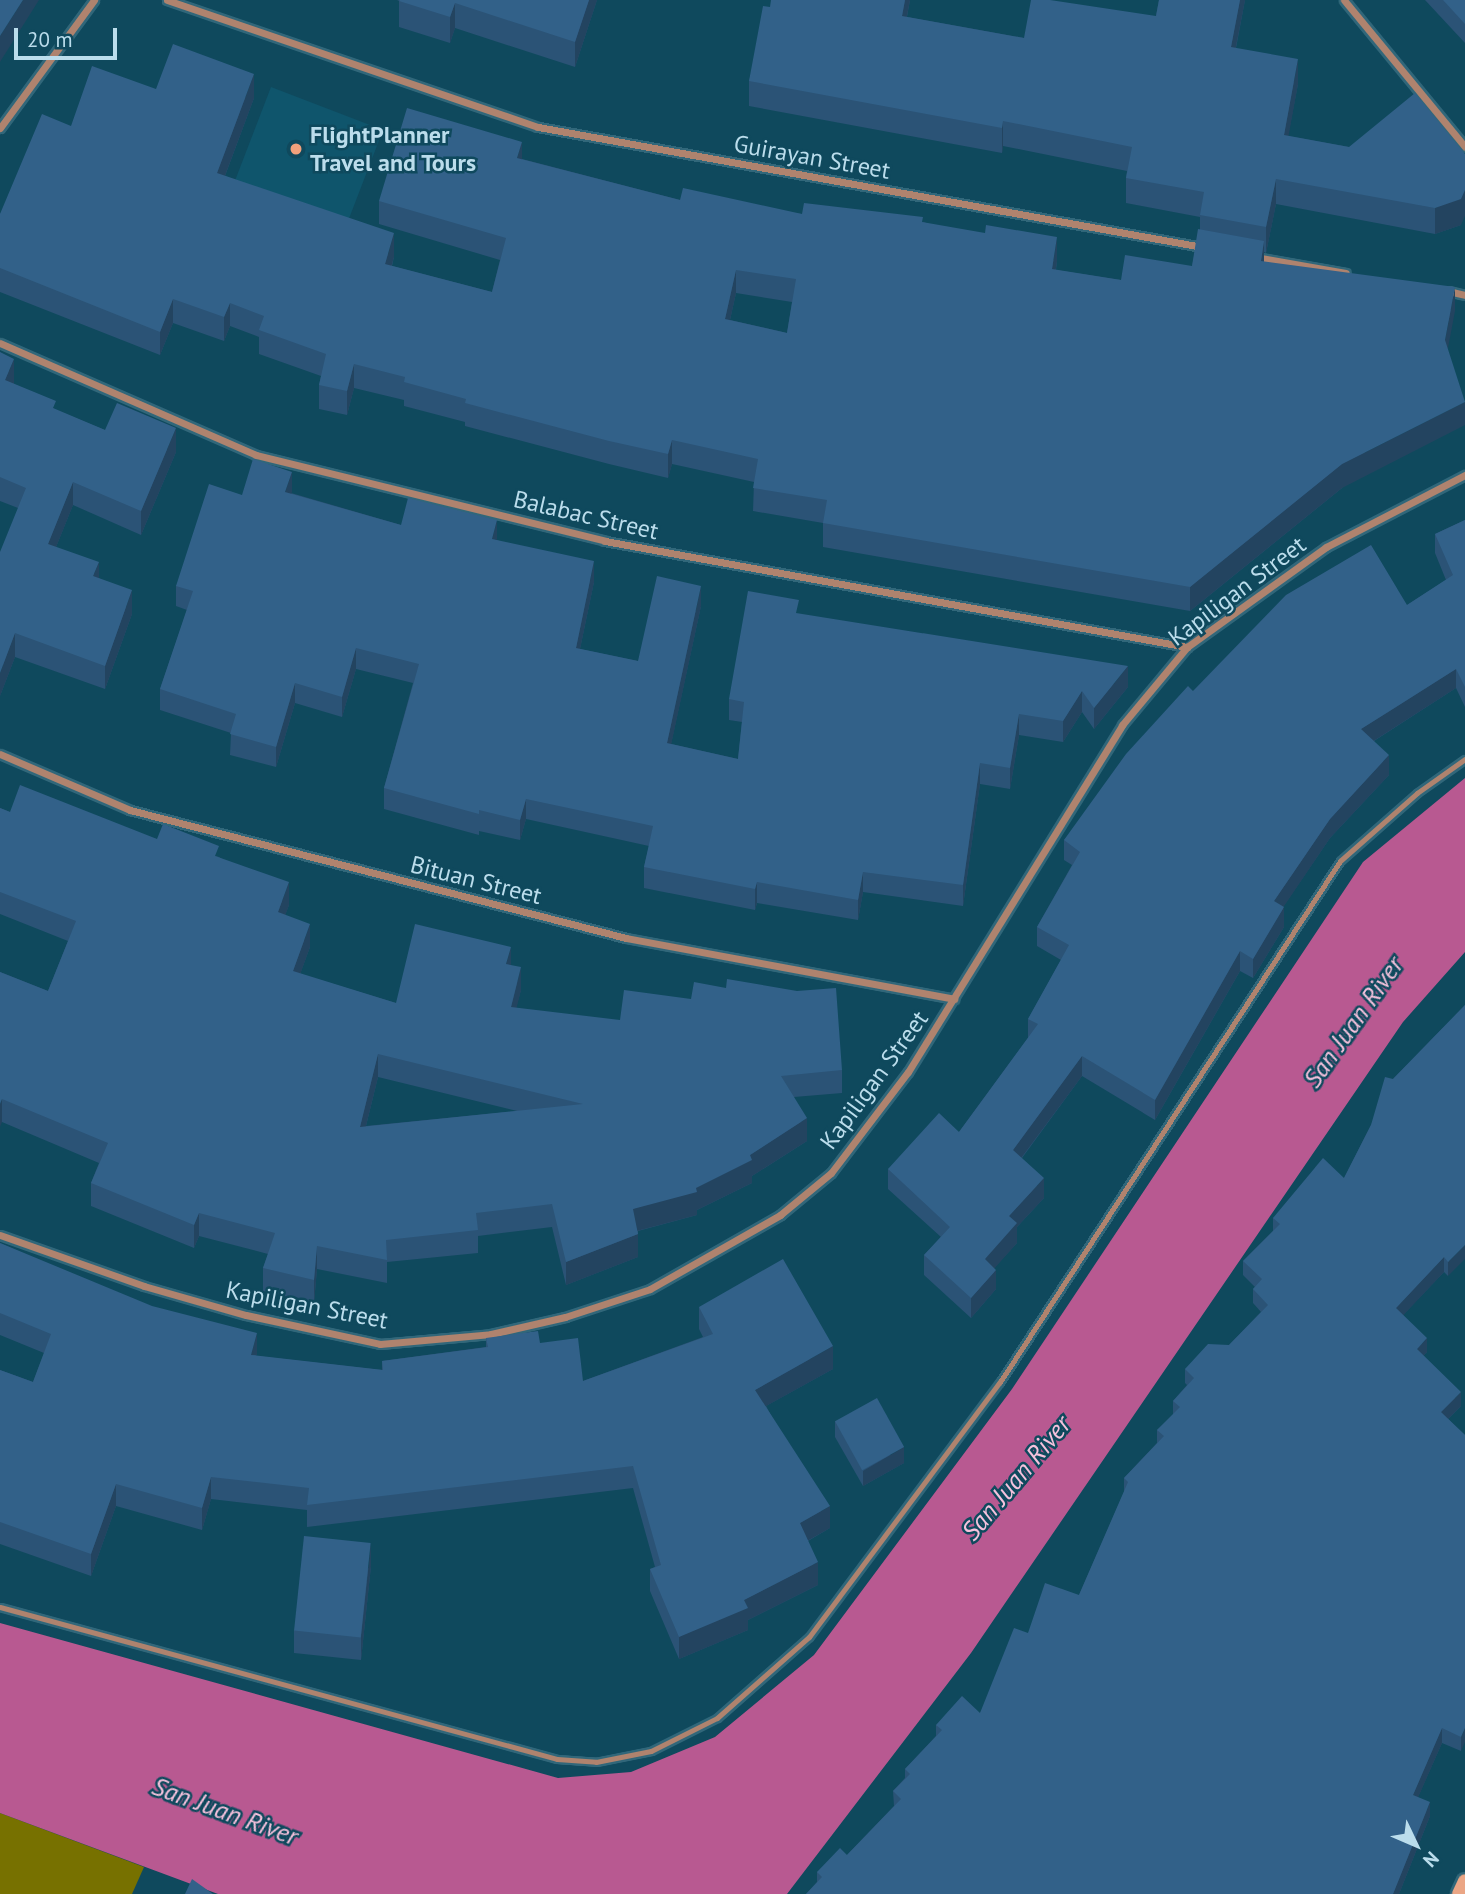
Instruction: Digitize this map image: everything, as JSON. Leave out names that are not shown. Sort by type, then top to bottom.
[{"type":"street","points":[[0,128],[94,0]]},
{"type":"street","name":"Guirayan Street","points":[[167,0],[538,127],[1206,248]]},
{"type":"street","points":[[1344,0],[1465,148]]},
{"type":"street","points":[[1247,255],[1356,275]]},
{"type":"street","points":[[1438,290],[1465,295]]},
{"type":"street","name":"Balabac Street","points":[[0,343],[256,455],[605,541],[1187,647]]},
{"type":"street","name":"Kapiligan Street","points":[[0,1235],[182,1297],[380,1344],[491,1334],[565,1317],[650,1289],[780,1215],[831,1173],[868,1128],[954,999],[1122,725],[1187,647],[1326,547],[1465,475]]},
{"type":"street","name":"Bituan Street","points":[[0,754],[130,810],[585,928],[954,999]]},
{"type":"lane","points":[[0,1607],[557,1759],[596,1762],[652,1751],[717,1718],[809,1637],[1000,1382],[1340,861],[1417,793],[1465,760]]},
{"type":"shaded area","points":[[271,87],[383,130],[342,237],[230,194]]},
{"type":"shaded area","points":[[0,1813],[144,1867],[132,1894],[0,1894]]},
{"type":"water","name":"San Juan River","points":[[1465,778],[1465,952],[1403,1022],[971,1653],[787,1894],[218,1894],[0,1813],[0,1623],[558,1778],[631,1772],[715,1737],[814,1655],[1012,1389],[1363,862]]},
{"type":"building","points":[[0,0],[23,0],[0,36]]},
{"type":"building","points":[[400,0],[589,0],[575,42],[455,3],[450,17]]},
{"type":"building","points":[[771,0],[905,0],[902,16],[1024,38],[1031,0],[1050,0],[1156,16],[1159,0],[1240,0],[1231,47],[1298,59],[1284,135],[1349,147],[1415,93],[1465,154],[1465,190],[1461,199],[1435,208],[1276,179],[1266,227],[1200,215],[1204,192],[1126,178],[1132,147],[1003,121],[1002,128],[749,81],[763,6],[770,7]]},
{"type":"building","points":[[1443,0],[1465,0],[1465,24]]},
{"type":"building","points":[[173,44],[254,74],[217,173],[394,233],[385,264],[492,292],[506,238],[379,201],[407,108],[522,142],[517,158],[680,200],[683,188],[802,214],[804,203],[923,217],[922,222],[985,233],[986,225],[1057,237],[1052,269],[1121,280],[1125,255],[1192,266],[1198,229],[1264,241],[1261,261],[1455,287],[1445,340],[1465,402],[1342,464],[1190,587],[823,523],[827,500],[753,488],[758,459],[672,440],[668,454],[609,441],[465,403],[466,399],[404,382],[405,377],[354,364],[347,391],[319,385],[326,354],[259,330],[264,316],[230,303],[224,317],[173,299],[160,332],[0,268],[0,214],[42,114],[71,126],[92,66],[156,89]],"holes":[[[736,270],[796,279],[787,333],[725,319]]]},
{"type":"building","points":[[0,352],[14,359],[5,380],[56,401],[53,408],[105,430],[117,403],[176,428],[141,511],[73,482],[48,544],[99,562],[93,576],[132,590],[105,666],[15,633],[0,673],[0,552],[26,488],[0,477]]},
{"type":"building","points":[[253,459],[292,472],[285,492],[401,525],[408,498],[497,520],[492,539],[594,561],[576,648],[638,661],[657,576],[701,586],[667,743],[738,759],[744,702],[729,699],[748,591],[799,600],[796,613],[1128,666],[1094,708],[1082,691],[1063,721],[1019,714],[1010,768],[980,763],[963,885],[863,872],[858,900],[757,882],[755,889],[644,867],[653,826],[526,799],[520,820],[479,810],[479,814],[384,788],[419,664],[356,648],[342,697],[295,683],[276,747],[230,734],[236,714],[160,689],[193,591],[176,586],[209,484],[242,495]]},
{"type":"building","points":[[1465,520],[1465,687],[1456,669],[1361,729],[1389,755],[1330,819],[1274,901],[1284,907],[1253,959],[1240,951],[1155,1100],[1082,1056],[1013,1150],[1044,1178],[1009,1216],[1017,1223],[985,1259],[996,1270],[971,1298],[924,1255],[950,1227],[888,1169],[939,1113],[959,1132],[1038,1024],[1028,1019],[1069,945],[1037,927],[1080,852],[1064,840],[1126,754],[1188,686],[1193,691],[1286,595],[1371,545],[1407,605],[1453,575],[1435,534]]},
{"type":"building","points":[[20,785],[157,839],[163,824],[219,846],[215,856],[289,882],[278,912],[310,924],[293,971],[396,1003],[415,924],[511,947],[506,964],[521,967],[511,1007],[620,1020],[624,990],[691,999],[694,982],[726,988],[727,979],[797,991],[836,988],[842,1070],[781,1076],[807,1118],[750,1155],[752,1160],[696,1188],[697,1192],[633,1209],[638,1234],[566,1262],[552,1204],[476,1213],[478,1230],[386,1240],[387,1260],[317,1246],[314,1280],[263,1268],[275,1233],[199,1213],[194,1225],[91,1183],[108,1143],[2,1099],[0,1104],[0,972],[48,991],[76,921],[0,892],[0,808],[10,812]],"holes":[[[378,1054],[583,1104],[360,1127]]]},
{"type":"building","points":[[1465,1005],[1465,1245],[1448,1262],[1444,1257],[1396,1308],[1427,1338],[1417,1349],[1461,1392],[1441,1412],[1465,1435],[1465,1728],[1461,1737],[1442,1728],[1413,1795],[1430,1802],[1393,1894],[806,1894],[822,1877],[817,1872],[840,1848],[847,1855],[901,1799],[893,1791],[910,1774],[905,1769],[942,1730],[936,1725],[962,1696],[980,1713],[1014,1628],[1028,1633],[1045,1583],[1079,1595],[1128,1482],[1124,1478],[1164,1436],[1157,1430],[1180,1407],[1173,1401],[1194,1378],[1185,1369],[1208,1344],[1229,1345],[1268,1305],[1253,1289],[1262,1279],[1243,1261],[1280,1224],[1273,1218],[1323,1158],[1344,1178],[1371,1125],[1385,1077],[1393,1079]]},
{"type":"building","points":[[0,1243],[152,1306],[257,1333],[251,1355],[383,1370],[382,1361],[488,1347],[486,1338],[538,1331],[540,1343],[578,1338],[583,1381],[713,1334],[699,1307],[783,1259],[833,1346],[755,1390],[830,1506],[800,1523],[818,1562],[744,1600],[748,1608],[679,1637],[650,1569],[661,1565],[633,1466],[307,1505],[309,1488],[211,1477],[202,1508],[116,1484],[91,1554],[0,1522],[0,1370],[33,1382],[51,1334],[0,1313]]},
{"type":"building","points":[[877,1398],[904,1447],[862,1470],[835,1421]]},
{"type":"building","points":[[304,1536],[371,1543],[361,1637],[294,1630]]},
{"type":"building","points":[[192,1879],[213,1894],[185,1894]]},
{"type":"place","name":"FlightPlanner Travel and Tours","points":[[296,149]]}]
